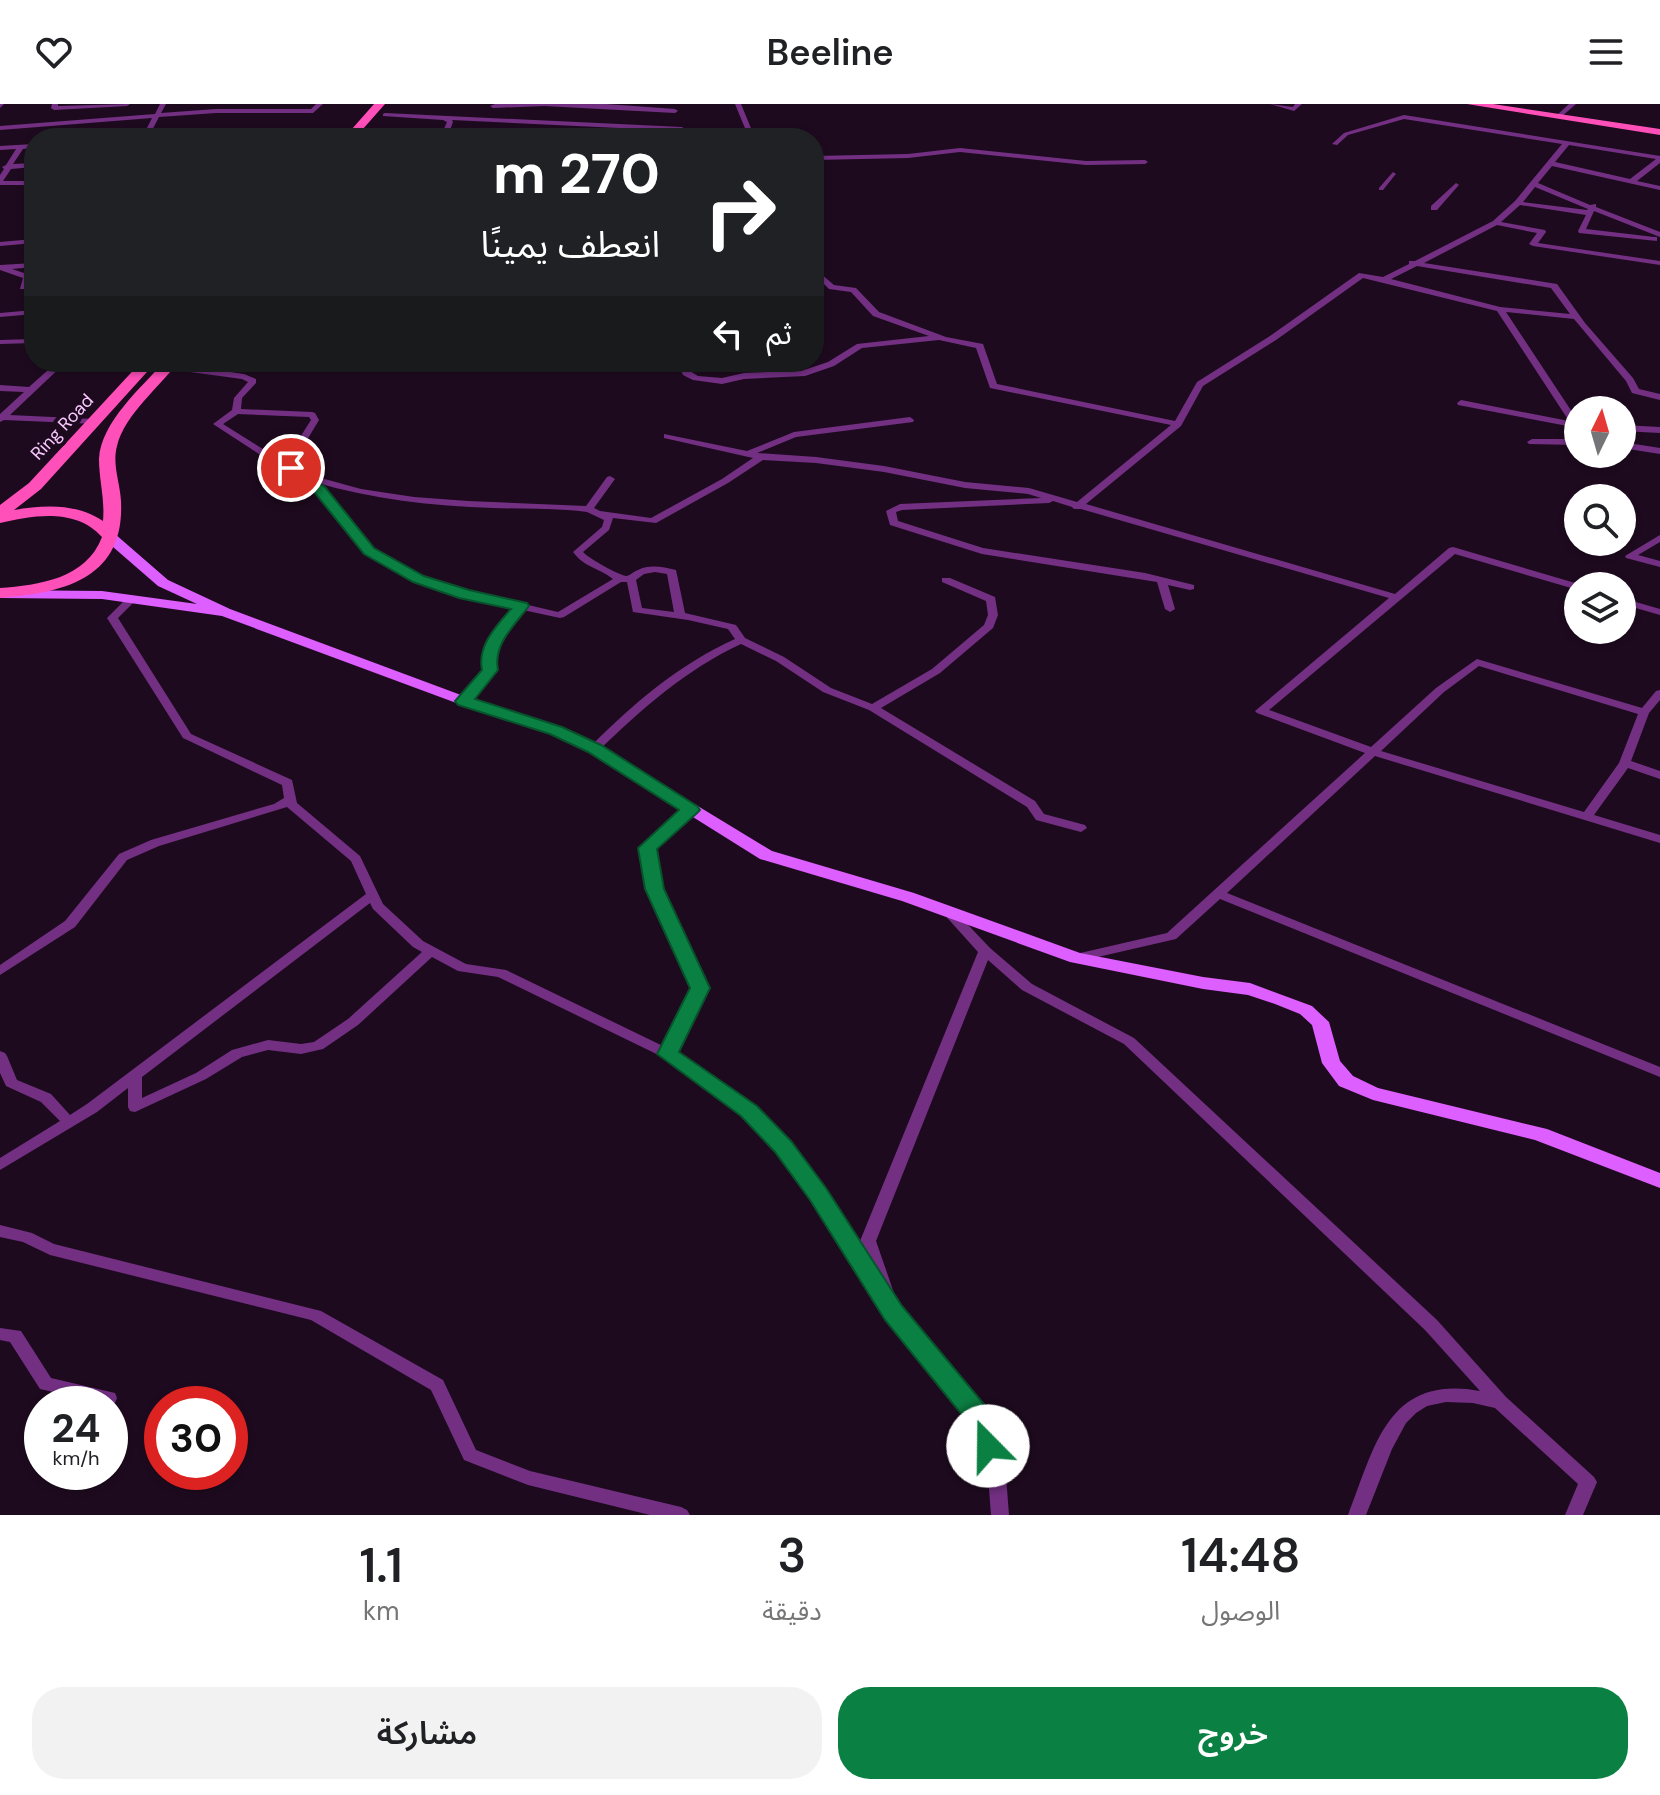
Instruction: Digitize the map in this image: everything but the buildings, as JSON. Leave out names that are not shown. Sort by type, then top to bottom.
[{"type":"main road","points":[[366,128],[382,110],[395,104]]},
{"type":"main road","points":[[1472,104],[1660,130]]},
{"type":"main road","points":[[1504,104],[1560,115]]},
{"type":"main road","name":"Ring Road","points":[[1,511],[35,486],[140,372]]},
{"type":"main road","name":"Ring Road","points":[[110,537],[113,502],[107,459],[110,443],[120,423],[162,372]]},
{"type":"main road","points":[[0,593],[49,586],[76,576],[102,557],[108,550],[110,537],[103,525],[87,517],[65,512],[1,511]]},
{"type":"street","points":[[55,104],[54,108],[127,104]]},
{"type":"street","points":[[150,128],[163,104]]},
{"type":"street","points":[[222,111],[255,104]]},
{"type":"street","points":[[0,128],[222,111],[313,111],[320,104]]},
{"type":"street","points":[[493,106],[544,104],[673,108],[682,128]]},
{"type":"street","points":[[738,104],[748,128]]},
{"type":"street","points":[[1273,104],[1294,109],[1299,104]]},
{"type":"street","points":[[1560,115],[1573,104]]},
{"type":"street","points":[[102,121],[106,105]]},
{"type":"street","points":[[517,122],[525,118],[535,105]]},
{"type":"street","points":[[382,110],[445,118],[658,128]]},
{"type":"street","points":[[1335,144],[1346,134],[1404,117],[1660,159]]},
{"type":"street","points":[[445,118],[450,122],[447,128]]},
{"type":"street","points":[[1384,280],[1412,263],[1496,223],[1518,203],[1567,143]]},
{"type":"street","points":[[0,181],[21,147]]},
{"type":"street","points":[[0,148],[24,147]]},
{"type":"street","points":[[824,158],[908,156],[960,150],[1086,163],[1145,162]]},
{"type":"street","points":[[1631,182],[1660,159]]},
{"type":"street","points":[[1550,163],[1660,188]]},
{"type":"street","points":[[0,167],[24,166]]},
{"type":"street","points":[[1381,189],[1393,174]]},
{"type":"street","points":[[0,181],[24,182]]},
{"type":"street","points":[[1533,184],[1591,210],[1656,233]]},
{"type":"street","points":[[1434,208],[1456,185]]},
{"type":"street","points":[[1518,203],[1591,210]]},
{"type":"street","points":[[1591,210],[1582,231],[1656,233]]},
{"type":"street","points":[[1496,223],[1542,232],[1533,244],[1660,262],[1656,233]]},
{"type":"street","points":[[0,244],[24,242]]},
{"type":"street","points":[[1412,263],[1554,286],[1575,317],[1630,380],[1635,391],[1660,397]]},
{"type":"street","points":[[0,267],[24,266]]},
{"type":"street","points":[[0,267],[24,276]]},
{"type":"street","points":[[1077,507],[1178,424],[1200,384],[1273,338],[1362,275],[1500,309],[1575,317]]},
{"type":"street","points":[[824,279],[832,287],[853,290],[876,314],[940,337],[980,346],[993,386],[1178,424]]},
{"type":"street","points":[[13,314],[23,287]]},
{"type":"street","points":[[1500,309],[1564,405]]},
{"type":"street","points":[[0,315],[24,313]]},
{"type":"street","points":[[824,366],[860,346],[940,337]]},
{"type":"street","points":[[0,342],[24,341]]},
{"type":"street","points":[[1,418],[51,372]]},
{"type":"street","points":[[209,372],[253,381],[238,398],[236,411]]},
{"type":"street","points":[[686,372],[696,378],[722,381],[744,376],[808,372]]},
{"type":"street","points":[[0,388],[32,390]]},
{"type":"street","points":[[1461,403],[1564,423]]},
{"type":"street","points":[[290,471],[293,450],[313,425],[315,420],[312,415],[236,411],[217,424],[229,434],[266,453],[290,471],[320,490],[369,551],[418,579],[465,594],[560,615],[625,579],[654,568],[672,572],[680,616]]},
{"type":"street","points":[[1,418],[94,422]]},
{"type":"street","points":[[748,454],[794,435],[910,420]]},
{"type":"street","points":[[1636,429],[1660,430]]},
{"type":"street","points":[[667,436],[761,457],[816,460],[965,485],[1029,491],[1395,597]]},
{"type":"street","points":[[1532,442],[1564,442]]},
{"type":"street","points":[[1636,447],[1660,451]]},
{"type":"street","points":[[290,471],[340,488],[447,502],[560,505],[653,521],[761,457]]},
{"type":"street","points":[[592,511],[610,479]]},
{"type":"street","points":[[1056,500],[900,507],[891,511],[893,523],[982,551],[1190,587]]},
{"type":"street","points":[[592,511],[609,519],[606,528],[578,552],[586,563],[625,579],[637,610],[732,627],[741,640],[780,659],[827,690],[873,708],[1031,804],[1040,817],[1081,828]]},
{"type":"street","points":[[110,537],[163,583],[225,612],[464,701],[556,730],[594,749],[766,855],[908,897],[1076,958],[1250,989],[1281,1000],[1306,1010],[1320,1022],[1331,1063],[1346,1081],[1373,1093],[1540,1134],[1660,1181]]},
{"type":"street","points":[[1660,538],[1630,556],[1660,564]]},
{"type":"street","points":[[1564,583],[1453,550],[1261,711],[1373,752],[1660,839]]},
{"type":"street","points":[[873,708],[936,671],[989,626],[993,615],[991,599],[946,580]]},
{"type":"street","points":[[1162,580],[1170,609]]},
{"type":"street","points":[[0,593],[102,595],[225,612]]},
{"type":"street","points":[[132,599],[112,618],[187,736],[288,783],[291,804],[356,859],[378,906],[418,944],[463,968],[501,973],[668,1054],[749,1111],[783,1147],[818,1194],[893,1313],[979,1416],[997,1476],[1000,1515]]},
{"type":"street","points":[[1636,605],[1660,612]]},
{"type":"street","points":[[464,701],[490,670],[488,658],[499,631],[521,606]]},
{"type":"street","points":[[594,749],[654,691],[704,655],[741,640]]},
{"type":"street","points":[[1076,958],[1171,936],[1440,690],[1477,662],[1644,712]]},
{"type":"street","points":[[1588,815],[1625,763],[1644,712],[1660,693]]},
{"type":"street","points":[[1625,763],[1660,775]]},
{"type":"street","points":[[0,971],[70,924],[123,857],[155,843],[278,807],[291,799]]},
{"type":"street","points":[[668,1054],[700,988],[654,889],[648,848],[691,810]]},
{"type":"street","points":[[1218,894],[1660,1072]]},
{"type":"street","points":[[0,1165],[69,1122],[135,1075],[373,895]]},
{"type":"street","points":[[948,912],[985,951],[1027,987],[1129,1041],[1431,1325],[1500,1402],[1588,1482],[1574,1515]]},
{"type":"street","points":[[135,1075],[135,1107],[201,1076],[237,1053],[268,1045],[301,1049],[318,1046],[353,1022],[431,951]]},
{"type":"street","points":[[893,1313],[868,1241],[985,951]]},
{"type":"street","points":[[0,1056],[11,1083],[46,1098],[69,1122]]},
{"type":"street","points":[[0,1231],[27,1237],[50,1249],[315,1315],[437,1385],[470,1455],[528,1478],[681,1515]]},
{"type":"street","points":[[0,1334],[15,1336],[46,1384],[55,1386]]},
{"type":"street","points":[[1357,1515],[1399,1418],[1417,1404],[1444,1395],[1473,1394],[1500,1402]]},
{"type":"route","points":[[291,468],[289,471],[320,490],[369,551],[418,579],[465,594],[521,606],[499,631],[488,658],[490,670],[464,701],[556,730],[594,749],[691,810],[648,848],[654,889],[700,988],[668,1054],[749,1111],[783,1147],[818,1194],[893,1313],[979,1416],[988,1446]]}]
